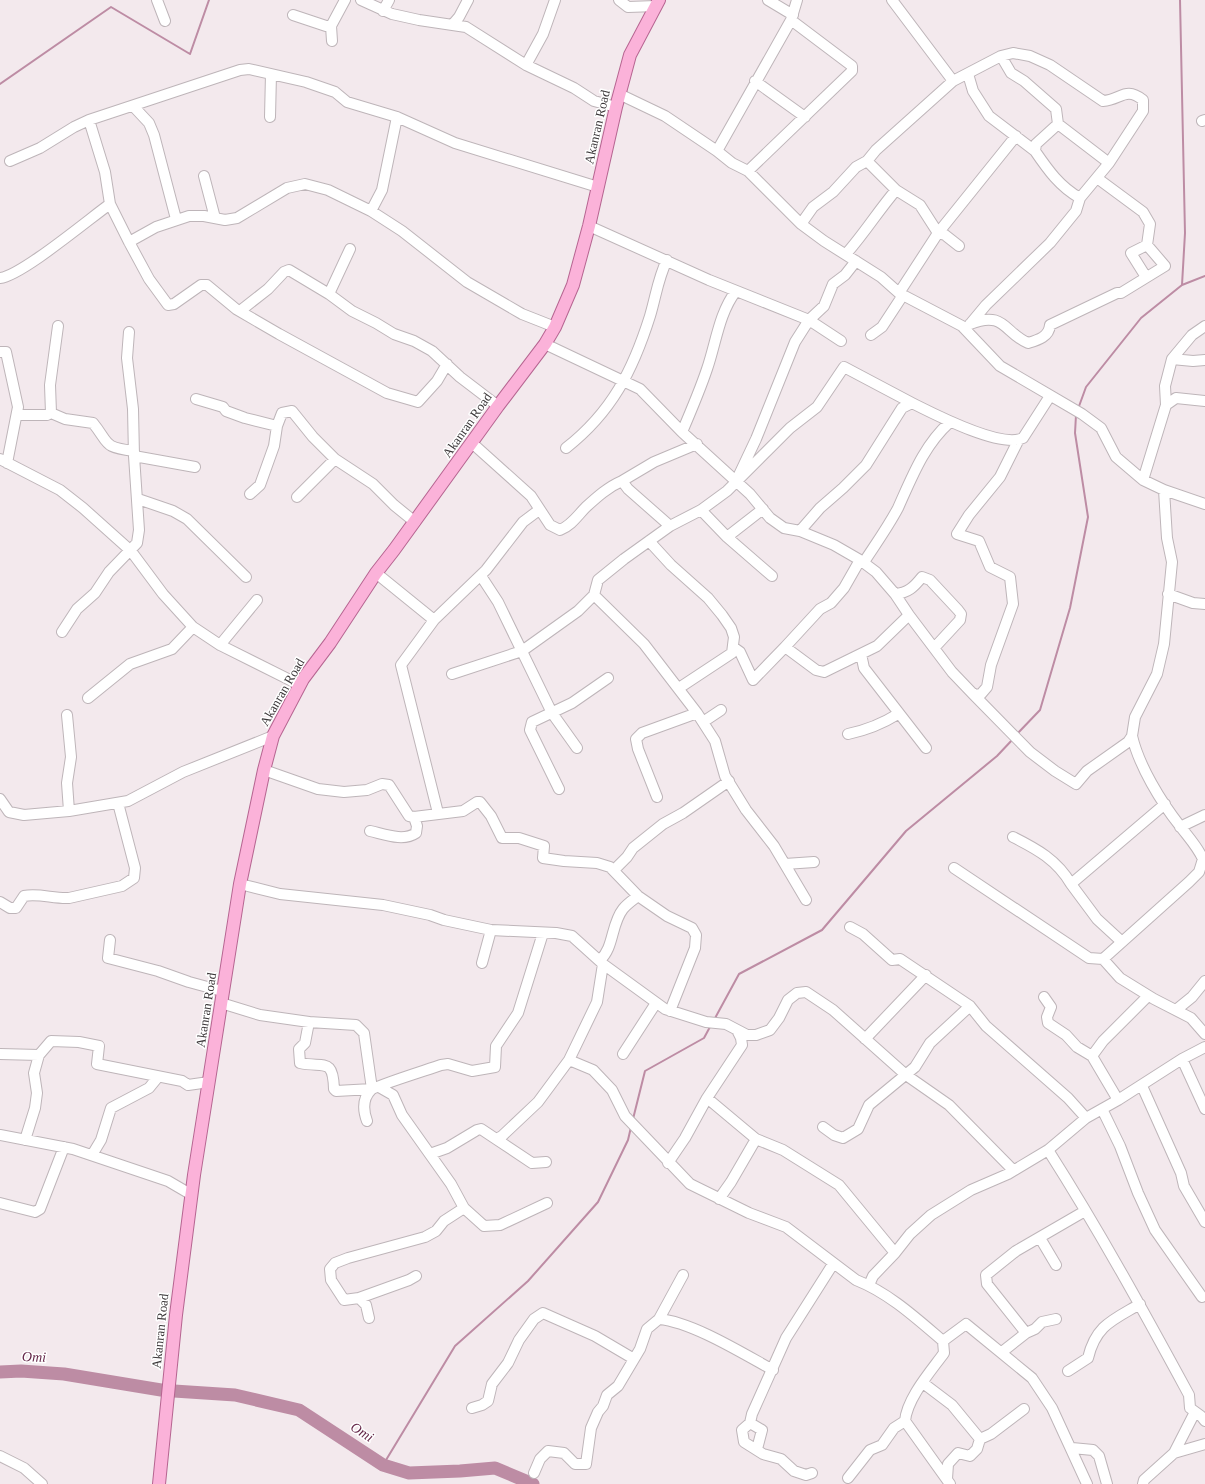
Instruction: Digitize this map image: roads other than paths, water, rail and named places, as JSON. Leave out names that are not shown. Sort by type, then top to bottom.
[{"type":"main road","name":"Akanran Road","points":[[159,1484],[176,1315],[209,1082],[240,884],[264,770],[273,736],[300,685],[376,573],[415,522],[556,327],[574,285],[619,94],[630,55],[657,3]]},
{"type":"street","points":[[157,0],[165,21]]},
{"type":"street","points":[[332,41],[331,26],[345,0]]},
{"type":"street","points":[[361,0],[383,11],[419,20],[466,27],[526,65],[574,88],[594,101],[616,107]]},
{"type":"street","points":[[383,11],[389,0]]},
{"type":"street","points":[[453,24],[459,17],[468,0]]},
{"type":"street","points":[[526,65],[543,34],[554,0]]},
{"type":"street","points":[[619,0],[628,7],[657,3]]},
{"type":"street","points":[[748,171],[852,71],[852,66],[792,17],[768,0]]},
{"type":"street","points":[[717,151],[792,17],[797,0]]},
{"type":"street","points":[[892,0],[953,81]]},
{"type":"street","points":[[293,15],[326,26],[331,26]]},
{"type":"street","points":[[801,224],[813,207],[833,192],[856,167],[867,161],[876,150],[953,81],[1001,56],[1013,53],[1030,56],[1050,65],[1103,101],[1111,101],[1126,93],[1136,95],[1143,100],[1144,111],[1098,178],[1080,198],[1076,211],[1050,243],[986,305],[968,326]]},
{"type":"street","points":[[1001,56],[1011,73],[1024,81],[1056,109],[1058,124],[1109,163]]},
{"type":"street","points":[[10,161],[40,148],[74,127],[89,120],[240,70],[249,69],[335,92],[348,102],[398,117],[455,143],[598,187]]},
{"type":"street","points":[[270,117],[271,74]]},
{"type":"street","points":[[968,74],[973,91],[989,116],[1035,151],[1050,174],[1068,191],[1080,198]]},
{"type":"street","points":[[755,81],[804,117]]},
{"type":"street","points":[[619,94],[665,116],[717,151],[732,163],[748,171],[801,224],[824,241],[881,277],[901,294],[962,326],[968,326],[987,320],[1002,322],[1023,341],[1028,343],[1042,338],[1050,330],[1050,325],[1117,293],[1121,293],[1146,276],[1165,266],[1147,245],[1150,224],[1143,212],[1098,178]]},
{"type":"street","points":[[134,106],[149,124],[154,135],[176,219]]},
{"type":"street","points":[[371,211],[382,190],[398,117]]},
{"type":"street","points":[[89,120],[105,172],[110,204],[128,242],[149,280],[168,305],[174,304],[204,284],[240,311],[387,393],[418,402],[437,381],[447,364]]},
{"type":"street","points":[[1035,151],[1036,144],[1058,124]]},
{"type":"street","points":[[871,335],[882,327],[938,233],[1016,136]]},
{"type":"street","points":[[867,161],[896,190],[920,205],[938,233],[945,235],[958,246]]},
{"type":"street","points":[[204,176],[215,218]]},
{"type":"street","points":[[128,242],[156,227],[176,219],[204,216],[215,218],[237,218],[287,188],[305,184],[328,190],[371,211],[402,231],[467,282],[522,314],[556,327]]},
{"type":"street","points":[[846,254],[863,235],[878,210],[896,190]]},
{"type":"street","points":[[0,278],[8,277],[35,260],[110,204]]},
{"type":"street","points":[[589,226],[736,291],[809,320],[841,341]]},
{"type":"street","points":[[1146,276],[1131,254],[1147,245]]},
{"type":"street","points":[[329,294],[350,249]]},
{"type":"street","points":[[566,448],[585,432],[613,399],[625,381],[639,351],[659,276],[667,260]]},
{"type":"street","points":[[736,482],[759,432],[792,348],[801,330],[824,306],[833,284],[845,276],[856,261]]},
{"type":"street","points":[[240,311],[268,289],[284,272],[289,270],[329,294],[356,314],[376,323],[394,334],[414,341],[432,351],[460,377],[498,406]]},
{"type":"street","points":[[682,432],[707,368],[725,312],[730,299],[736,291]]},
{"type":"street","points":[[51,413],[50,385],[58,326]]},
{"type":"street","points":[[968,326],[1000,366],[1078,412],[1102,428],[1116,457],[1143,480],[1164,490],[1205,504]]},
{"type":"street","points":[[1143,480],[1166,405],[1165,386],[1172,359],[1192,335],[1205,326]]},
{"type":"street","points":[[62,632],[76,609],[95,593],[109,572],[131,551],[137,543],[139,530],[138,499],[134,453],[133,409],[127,358],[128,332]]},
{"type":"street","points":[[545,344],[640,389],[682,432],[784,528],[800,531],[834,545],[862,561],[876,572],[895,594],[952,672],[1030,752],[1055,771],[1076,784],[1087,771],[1131,742]]},
{"type":"street","points":[[0,352],[6,352],[18,407],[18,415],[4,461],[60,490],[131,551],[163,594],[193,627],[220,645],[300,685]]},
{"type":"street","points":[[1172,359],[1193,361],[1205,360]]},
{"type":"street","points":[[452,674],[522,651],[578,611],[594,595],[598,580],[670,526],[701,510],[736,482],[790,428],[817,407],[844,367],[950,422],[996,438],[1018,441]]},
{"type":"street","points":[[974,695],[982,694],[988,687],[991,665],[1013,604],[1013,589],[1010,577],[990,567],[979,541],[957,534],[969,516],[1000,477],[1018,441],[1023,438],[1050,396]]},
{"type":"street","points":[[1166,405],[1176,398],[1205,401]]},
{"type":"street","points":[[196,399],[222,407],[226,411],[245,418],[277,426]]},
{"type":"street","points":[[800,531],[820,508],[866,465],[902,408],[912,403]]},
{"type":"street","points":[[250,494],[260,485],[274,446],[277,426],[282,413],[292,411],[313,437],[335,459],[373,484],[394,505],[415,522]]},
{"type":"street","points":[[18,415],[46,416],[51,413]]},
{"type":"street","points":[[51,413],[65,419],[93,423],[109,445],[118,449],[195,468]]},
{"type":"street","points":[[733,647],[740,652],[753,680],[820,608],[831,603],[844,588],[897,509],[917,464],[939,431],[950,422]]},
{"type":"street","points":[[472,443],[531,496],[539,510],[550,524],[560,530],[568,527],[608,489],[654,462],[696,444]]},
{"type":"street","points":[[297,498],[335,459]]},
{"type":"street","points":[[622,481],[628,489],[670,526]]},
{"type":"street","points":[[1103,959],[1199,872],[1203,859],[1197,846],[1180,827],[1165,804],[1131,742],[1135,717],[1157,674],[1164,644],[1172,562],[1167,538],[1164,490]]},
{"type":"street","points":[[138,499],[187,519],[246,577]]},
{"type":"street","points":[[727,537],[763,509]]},
{"type":"street","points":[[438,813],[401,665],[434,620],[480,576],[523,522],[539,510]]},
{"type":"street","points":[[701,510],[727,537],[772,576]]},
{"type":"street","points":[[649,541],[671,565],[708,598],[731,628],[734,637],[732,653],[679,688]]},
{"type":"street","points":[[376,573],[434,620]]},
{"type":"street","points":[[480,576],[495,596],[552,713],[576,748]]},
{"type":"street","points":[[895,594],[905,593],[922,577],[930,580],[958,610],[961,614],[960,620],[935,647]]},
{"type":"street","points":[[1168,594],[1193,603],[1205,604]]},
{"type":"street","points":[[594,595],[644,644],[697,713],[715,741],[729,781],[746,810],[774,846],[806,900]]},
{"type":"street","points":[[220,645],[257,600]]},
{"type":"street","points":[[785,647],[816,670],[824,672],[877,646],[909,615]]},
{"type":"street","points":[[88,698],[130,664],[172,649],[193,627]]},
{"type":"street","points":[[861,654],[864,668],[898,714],[926,748]]},
{"type":"street","points":[[559,789],[530,730],[532,722],[572,702],[608,678]]},
{"type":"street","points":[[703,722],[721,710]]},
{"type":"street","points":[[657,797],[638,749],[636,739],[642,733],[697,713]]},
{"type":"street","points":[[848,734],[865,731],[898,714]]},
{"type":"street","points":[[67,715],[71,756],[67,783],[69,811]]},
{"type":"street","points":[[0,799],[9,812],[24,815],[69,811],[128,801],[166,780],[201,764],[273,736]]},
{"type":"street","points":[[264,770],[318,788],[344,792],[367,790],[382,784],[388,785],[409,816],[414,817],[463,811],[476,802],[480,802],[491,816],[502,838],[519,838],[544,846],[543,858],[597,863],[614,870],[638,896],[667,916],[692,928],[696,935],[695,948],[670,1011]]},
{"type":"street","points":[[614,870],[627,857],[633,848],[663,824],[683,813],[729,781]]},
{"type":"street","points":[[0,902],[10,908],[16,908],[24,896],[31,894],[60,899],[69,898],[122,886],[134,878],[135,868],[118,803]]},
{"type":"street","points":[[1071,884],[1165,804]]},
{"type":"street","points":[[1180,827],[1205,815]]},
{"type":"street","points":[[370,831],[395,837],[412,836],[416,833],[417,826],[414,817]]},
{"type":"street","points":[[1013,837],[1035,848],[1053,860],[1065,873],[1071,884],[1097,919],[1122,942]]},
{"type":"street","points":[[785,864],[814,862]]},
{"type":"street","points":[[954,868],[1089,958],[1103,959],[1120,978],[1148,996],[1191,1018],[1205,1034]]},
{"type":"street","points":[[240,884],[280,894],[383,905],[430,914],[451,922],[491,930],[572,936],[601,962],[656,1003],[670,1011],[706,1022],[726,1024],[747,1035],[756,1035],[770,1030],[779,1018],[788,1000],[797,993],[806,992],[833,1010],[906,1075],[949,1105],[1013,1170]]},
{"type":"street","points":[[496,1138],[502,1136],[538,1102],[569,1060],[597,1002],[601,962],[606,954],[614,927],[623,909],[638,896]]},
{"type":"street","points":[[850,926],[863,934],[892,960],[900,959],[926,975],[970,1006],[994,1034],[1068,1098],[1086,1118]]},
{"type":"street","points":[[482,963],[491,930]]},
{"type":"street","points":[[309,1022],[305,1043],[299,1049],[300,1063],[313,1066],[326,1065],[330,1067],[333,1074],[334,1089],[336,1091],[375,1088],[441,1065],[448,1064],[472,1071],[495,1067],[496,1046],[518,1013],[543,933]]},
{"type":"street","points":[[110,940],[108,958],[158,971],[189,982],[260,1015],[309,1022],[356,1025],[364,1032],[375,1088],[364,1102],[363,1112],[367,1121]]},
{"type":"street","points":[[865,1039],[926,975]]},
{"type":"street","points":[[1176,1010],[1192,997],[1205,981]]},
{"type":"street","points":[[1092,1056],[1103,1041],[1148,996]]},
{"type":"street","points":[[1044,997],[1051,1007],[1047,1017],[1048,1023],[1066,1035],[1077,1047],[1092,1056],[1118,1100]]},
{"type":"street","points":[[623,1054],[656,1003]]},
{"type":"street","points":[[823,1127],[834,1135],[844,1138],[858,1129],[863,1122],[869,1105],[915,1067],[930,1043],[970,1006]]},
{"type":"street","points":[[668,1163],[685,1138],[707,1098],[742,1045],[741,1038],[737,1030]]},
{"type":"street","points":[[25,1140],[38,1093],[34,1073],[39,1056],[52,1041],[79,1042],[99,1046],[97,1064],[182,1081],[188,1085],[209,1082]]},
{"type":"street","points":[[869,1285],[873,1276],[895,1253],[910,1234],[931,1215],[971,1190],[1008,1174],[1048,1150],[1086,1118],[1142,1086],[1182,1059],[1205,1047]]},
{"type":"street","points":[[0,1054],[39,1056]]},
{"type":"street","points":[[1182,1059],[1205,1109]]},
{"type":"street","points":[[569,1060],[593,1070],[612,1090],[625,1116],[668,1163],[690,1184],[770,1222],[786,1227],[856,1280],[869,1285],[908,1311],[943,1341],[944,1353],[911,1402],[906,1413],[905,1420],[935,1460],[948,1482]]},
{"type":"street","points":[[92,1155],[100,1140],[111,1108],[149,1088],[158,1077]]},
{"type":"street","points":[[1142,1086],[1181,1173],[1184,1186],[1205,1222]]},
{"type":"street","points":[[375,1088],[393,1095],[402,1115],[451,1184],[464,1208],[484,1226],[500,1225],[547,1203]]},
{"type":"street","points":[[707,1098],[756,1139],[783,1150],[839,1185],[895,1253]]},
{"type":"street","points":[[1102,1109],[1120,1146],[1154,1230],[1202,1297]]},
{"type":"street","points":[[430,1154],[447,1148],[481,1129],[532,1163],[546,1162]]},
{"type":"street","points":[[0,1135],[64,1147],[92,1155],[168,1181],[192,1195]]},
{"type":"street","points":[[719,1199],[756,1139]]},
{"type":"street","points":[[0,1203],[35,1212],[40,1209],[64,1147]]},
{"type":"street","points":[[1048,1150],[1103,1239],[1140,1304],[1189,1395],[1190,1408],[1205,1421]]},
{"type":"street","points":[[416,1276],[409,1280],[359,1298],[344,1300],[331,1280],[330,1269],[335,1263],[425,1237],[436,1231],[444,1221],[464,1208]]},
{"type":"street","points":[[1026,1333],[987,1284],[986,1275],[1016,1251],[1085,1211]]},
{"type":"street","points":[[1040,1238],[1056,1265]]},
{"type":"street","points":[[812,1473],[806,1475],[794,1471],[781,1459],[763,1454],[744,1442],[742,1430],[750,1423],[786,1338],[833,1264]]},
{"type":"street","points":[[534,1472],[540,1460],[548,1451],[564,1453],[575,1464],[586,1464],[593,1421],[603,1406],[607,1395],[618,1386],[640,1349],[647,1329],[659,1319],[683,1274]]},
{"type":"street","points":[[359,1298],[366,1305],[369,1318]]},
{"type":"street","points":[[1068,1371],[1088,1358],[1092,1343],[1108,1323],[1140,1304]]},
{"type":"street","points":[[472,1408],[482,1405],[488,1401],[492,1384],[508,1363],[519,1340],[534,1319],[543,1313],[594,1336],[634,1359]]},
{"type":"street","points":[[659,1319],[672,1320],[773,1370]]},
{"type":"street","points":[[1002,1352],[1026,1333],[1035,1329],[1042,1322],[1056,1319]]},
{"type":"street","points":[[943,1341],[966,1324],[1032,1378],[1052,1408],[1072,1448],[1087,1484]]},
{"type":"street","points":[[923,1383],[952,1405],[980,1439]]},
{"type":"street","points":[[948,1482],[948,1464],[958,1453],[970,1456],[977,1449],[980,1439],[991,1434],[1024,1409]]},
{"type":"street","points":[[1143,1484],[1144,1480],[1174,1453],[1195,1412]]},
{"type":"street","points":[[848,1478],[870,1450],[882,1445],[894,1428],[905,1420]]},
{"type":"street","points":[[750,1423],[762,1430],[757,1450]]},
{"type":"street","points":[[1174,1453],[1205,1444]]},
{"type":"street","points":[[1072,1448],[1093,1450],[1099,1456],[1107,1484]]},
{"type":"street","points":[[0,1456],[24,1468],[42,1484]]},
{"type":"waterway","points":[[0,84],[111,7],[190,54],[209,0]]},
{"type":"waterway","points":[[1180,0],[1185,233],[1182,285]]},
{"type":"waterway","points":[[1078,409],[1086,387],[1141,318],[1182,285],[1205,276]]},
{"type":"waterway","points":[[1017,734],[1040,710],[1070,608],[1088,517],[1075,433],[1076,415]]},
{"type":"waterway","points":[[714,1020],[739,974],[822,930],[906,831],[997,756],[1013,739]]},
{"type":"waterway","points":[[633,1119],[645,1071],[704,1038],[711,1025]]},
{"type":"waterway","points":[[383,1465],[455,1346],[528,1281],[598,1202],[628,1140],[631,1127]]},
{"type":"waterway","name":"Omi","points":[[0,1372],[21,1371],[64,1374],[161,1390]]},
{"type":"waterway","name":"Omi","points":[[174,1391],[235,1395],[299,1410],[383,1465],[409,1473],[495,1468],[533,1484]]}]
